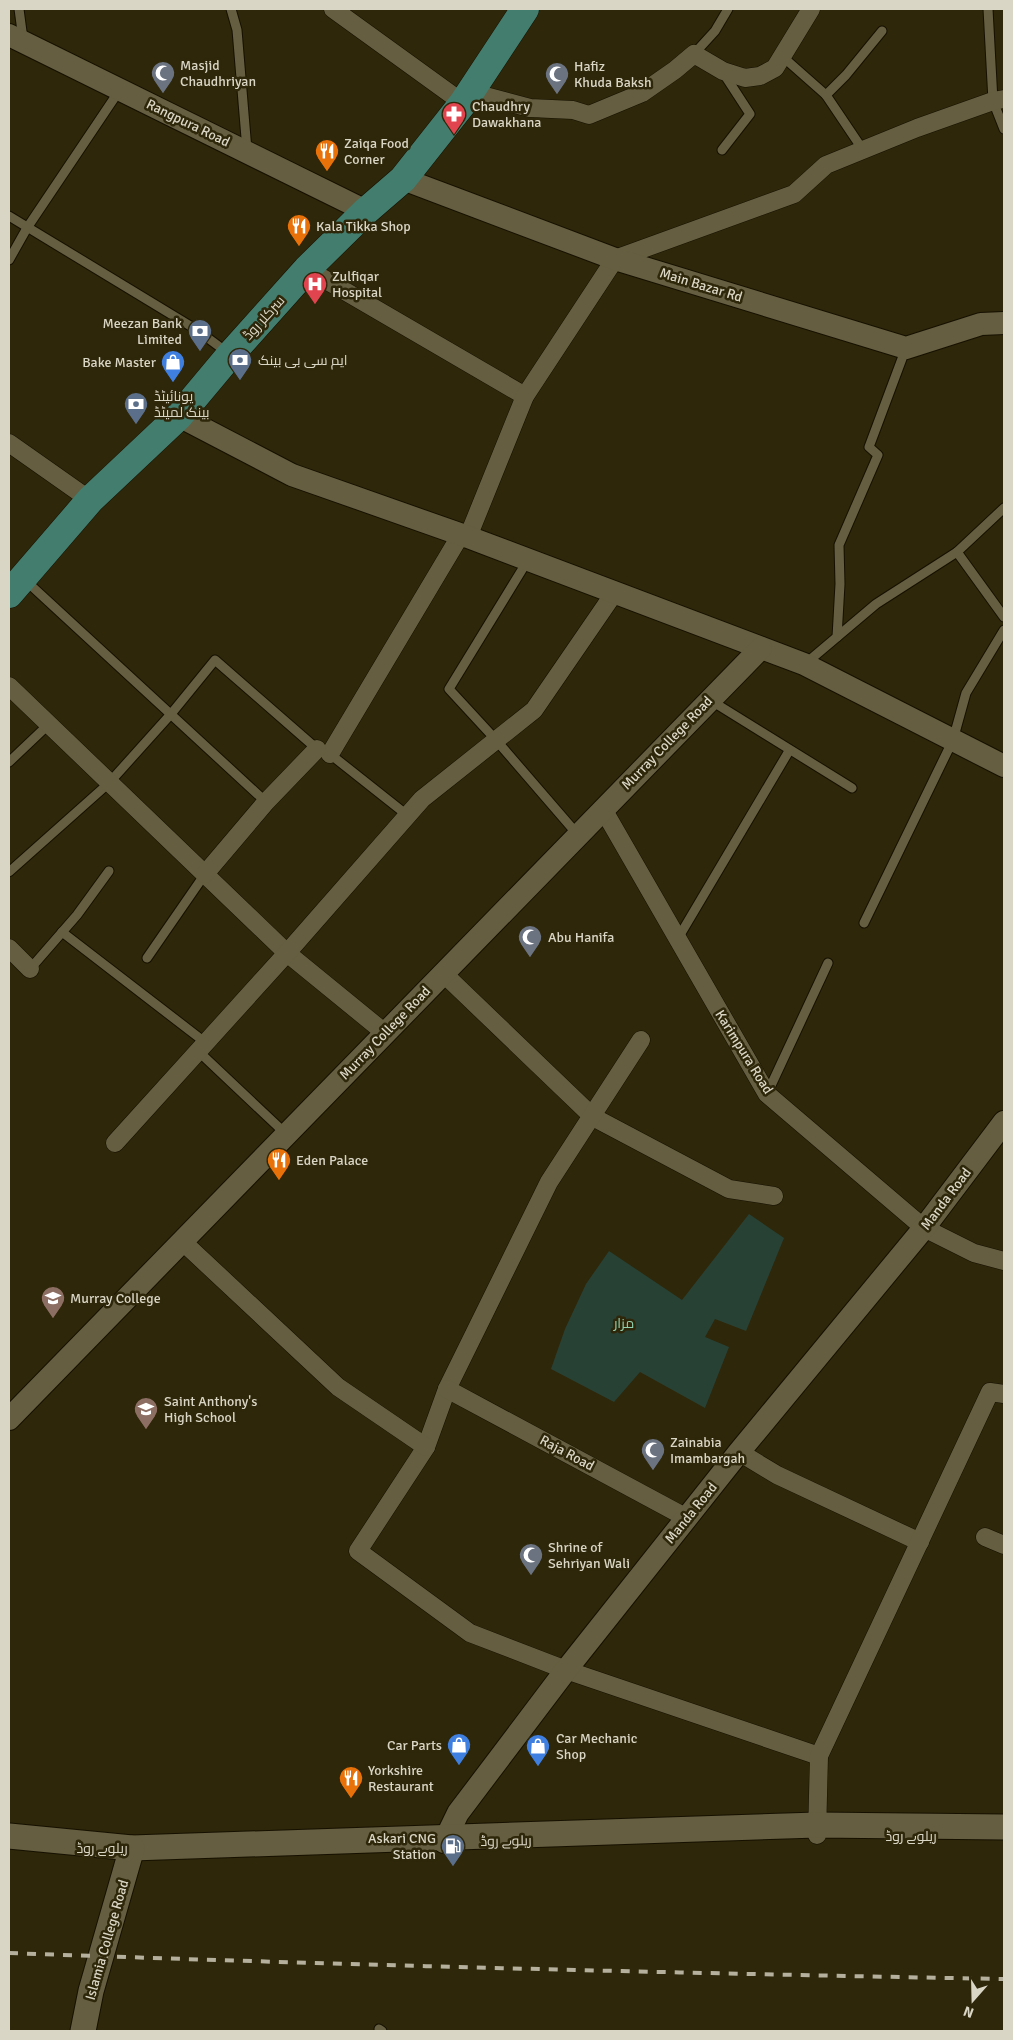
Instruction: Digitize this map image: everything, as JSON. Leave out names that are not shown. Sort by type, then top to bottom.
[{"type":"main road","name":"سرکلر روڈ","points":[[16,586],[90,500],[179,416],[230,355],[307,269],[366,211],[403,179],[467,97],[525,9]]},
{"type":"main road","points":[[817,1830],[1004,1827]]},
{"type":"main road","name":"ریلوے روڈ","points":[[9,1845],[132,1848],[817,1830],[1004,1835]]},
{"type":"main road","points":[[93,2031],[104,1984],[117,1957],[132,1848]]},
{"type":"main road","name":"Islamia College Road","points":[[83,2031],[91,1991],[132,1848]]},
{"type":"street","points":[[333,9],[467,97],[530,108],[573,110],[589,115],[642,93],[694,54],[723,71],[745,78],[760,76],[774,68],[783,57],[811,9]]},
{"type":"street","name":"Rangpura Road","points":[[16,38],[366,211]]},
{"type":"street","points":[[204,874],[266,802],[324,752],[464,536],[525,396],[615,259],[794,194],[826,165],[917,128],[999,100]]},
{"type":"street","name":"Main Bazar Rd","points":[[403,179],[615,259],[906,348]]},
{"type":"street","points":[[307,269],[525,396]]},
{"type":"street","points":[[906,348],[981,324],[1004,322]]},
{"type":"street","points":[[179,416],[292,475],[464,536],[804,664],[1004,766]]},
{"type":"street","points":[[9,443],[90,500]]},
{"type":"street","points":[[115,1143],[287,953],[422,798],[534,710],[615,592]]},
{"type":"street","name":"Murray College Road","points":[[9,1419],[761,648]]},
{"type":"street","points":[[9,686],[287,953],[385,1033]]},
{"type":"street","name":"Karimpura Road","points":[[603,809],[767,1094],[924,1228],[974,1253],[1004,1261]]},
{"type":"street","points":[[9,948],[30,969]]},
{"type":"street","points":[[443,973],[593,1117],[729,1189],[774,1196]]},
{"type":"street","points":[[641,1040],[593,1117],[549,1182],[447,1389],[426,1447],[358,1551],[470,1632],[566,1670],[820,1756]]},
{"type":"street","name":"Manda Road","points":[[445,1840],[458,1813],[566,1670],[739,1452],[924,1228],[1004,1122]]},
{"type":"street","points":[[182,1241],[338,1387],[426,1447]]},
{"type":"street","name":"Raja Road","points":[[447,1389],[687,1518]]},
{"type":"street","points":[[817,1830],[820,1756],[990,1392],[1004,1394]]},
{"type":"street","points":[[739,1452],[778,1476],[920,1542]]},
{"type":"street","points":[[985,1537],[1004,1545]]},
{"type":"lane","points":[[16,38],[19,9]]},
{"type":"lane","points":[[231,9],[237,30],[248,152]]},
{"type":"lane","points":[[694,54],[716,31],[728,9]]},
{"type":"lane","points":[[988,9],[1004,129]]},
{"type":"lane","points":[[826,95],[846,75],[882,31]]},
{"type":"lane","points":[[783,57],[826,95],[863,150]]},
{"type":"lane","points":[[722,150],[750,114],[723,71]]},
{"type":"lane","points":[[9,260],[27,228],[120,89]]},
{"type":"lane","points":[[9,216],[197,330],[230,355]]},
{"type":"lane","points":[[837,637],[840,584],[839,545],[878,456],[870,447],[906,348]]},
{"type":"lane","points":[[804,664],[876,604],[957,552],[1004,508]]},
{"type":"lane","points":[[957,552],[1004,617]]},
{"type":"lane","points":[[528,560],[449,689],[578,835]]},
{"type":"lane","points":[[16,586],[171,714],[266,802]]},
{"type":"lane","points":[[864,923],[953,740],[966,693],[1004,630]]},
{"type":"lane","points":[[9,872],[109,783],[171,714],[215,660],[324,752],[408,815]]},
{"type":"lane","points":[[709,700],[852,788]]},
{"type":"lane","points":[[9,762],[48,725]]},
{"type":"lane","points":[[677,940],[789,750]]},
{"type":"lane","points":[[30,969],[62,932],[109,871]]},
{"type":"lane","points":[[147,958],[204,874]]},
{"type":"lane","points":[[62,932],[202,1047],[286,1134]]},
{"type":"lane","points":[[767,1094],[828,963]]},
{"type":"green space","name":"مزار","points":[[749,1214],[784,1238],[746,1331],[715,1319],[705,1337],[729,1347],[705,1408],[640,1372],[614,1402],[551,1369],[565,1329],[586,1284],[609,1251],[682,1300]]},
{"type":"railway","points":[[9,1953],[507,1968],[1004,1979]]},
{"type":"place","name":"Masjid Chaudhriyan","points":[[163,94]]},
{"type":"place","name":"Hafiz Khuda Baksh","points":[[557,95]]},
{"type":"place","name":"Chaudhry Dawakhana","points":[[454,135]]},
{"type":"place","name":"Zaiqa Food Corner","points":[[327,172]]},
{"type":"place","name":"Kala Tikka Shop","points":[[299,247]]},
{"type":"place","name":"Zulfiqar Hospital","points":[[315,305]]},
{"type":"place","name":"Meezan Bank Limited","points":[[200,352]]},
{"type":"place","name":"ایم سی بی بینک","points":[[240,381]]},
{"type":"place","name":"Bake Master","points":[[173,383]]},
{"type":"place","name":"یونائیٹڈ بینک لمیٹڈ","points":[[136,425]]},
{"type":"place","name":"Abu Hanifa","points":[[530,958]]},
{"type":"place","name":"Eden Palace","points":[[279,1181]]},
{"type":"place","name":"Murray College","points":[[53,1319]]},
{"type":"place","name":"Saint Anthony's High School","points":[[146,1430]]},
{"type":"place","name":"Zainabia Imambargah","points":[[653,1471]]},
{"type":"place","name":"Shrine of Sehriyan Wali","points":[[531,1576]]},
{"type":"place","name":"Car Parts","points":[[459,1766]]},
{"type":"place","name":"Car Mechanic Shop","points":[[538,1767]]},
{"type":"place","name":"Yorkshire Restaurant","points":[[351,1799]]},
{"type":"place","name":"Askari CNG Station","points":[[453,1867]]}]
